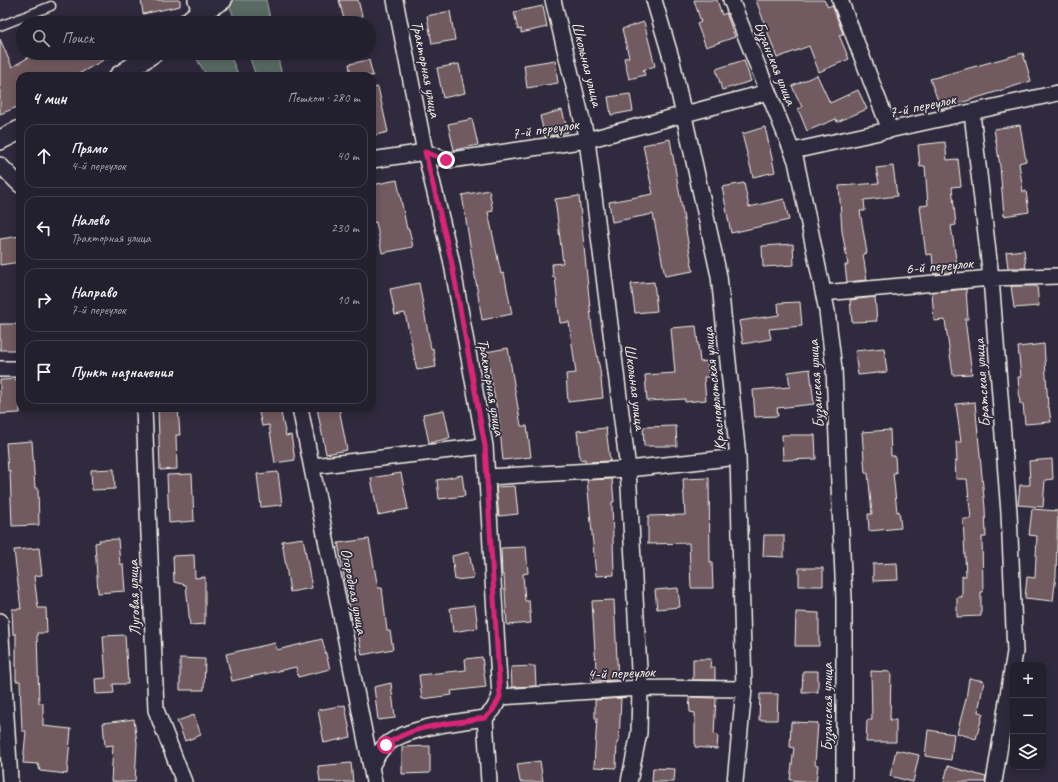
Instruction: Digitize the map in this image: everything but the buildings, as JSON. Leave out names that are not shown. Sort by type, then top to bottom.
[{"type":"street","points":[[194,12],[222,0]]},
{"type":"street","name":"Тракторная улица","points":[[395,0],[425,152],[451,259],[485,446],[500,697]]},
{"type":"street","name":"Школьная улица","points":[[553,0],[588,140],[628,469],[640,688],[639,734],[630,782]]},
{"type":"street","name":"Краснофлотская улица","points":[[654,0],[672,61],[719,276],[738,457],[744,689],[735,782]]},
{"type":"street","name":"Бузанская улица","points":[[731,0],[793,151],[803,188],[823,293],[834,369],[844,598],[844,782]]},
{"type":"street","points":[[840,0],[890,130]]},
{"type":"street","points":[[125,72],[142,60]]},
{"type":"street","name":"7-й переулок","points":[[376,159],[425,152],[441,158],[452,160],[588,140],[768,92]]},
{"type":"street","name":"7-й переулок","points":[[793,151],[1058,93]]},
{"type":"street","name":"Братская улица","points":[[972,113],[991,278],[1009,514],[1015,652],[994,782]]},
{"type":"street","points":[[0,140],[16,132]]},
{"type":"street","points":[[0,165],[16,181]]},
{"type":"street","name":"6-й переулок","points":[[823,293],[991,278],[1058,276]]},
{"type":"street","points":[[0,369],[16,369]]},
{"type":"street","name":"Луговая улица","points":[[144,412],[156,710],[184,782]]},
{"type":"street","name":"Огородная улица","points":[[301,412],[313,466],[374,782]]},
{"type":"street","points":[[313,466],[485,446]]},
{"type":"street","points":[[487,477],[628,469],[738,457]]},
{"type":"street","points":[[0,621],[8,780]]},
{"type":"street","name":"4-й переулок","points":[[500,697],[640,688],[744,689]]},
{"type":"street","points":[[371,766],[381,750],[391,741],[419,730],[485,718],[493,710],[500,697]]},
{"type":"street","points":[[485,718],[489,782]]},
{"type":"lane","points":[[26,16],[51,6]]},
{"type":"lane","points":[[0,26],[16,20]]},
{"type":"green space","points":[[236,0],[266,0],[269,16],[233,16],[229,4]]},
{"type":"green space","points":[[197,60],[232,60],[237,72],[205,72]]},
{"type":"green space","points":[[250,60],[279,60],[281,72],[255,72]]},
{"type":"route","points":[[386,745],[391,741],[419,730],[485,718],[493,710],[500,697],[485,446],[451,259],[425,152],[446,160]]}]
